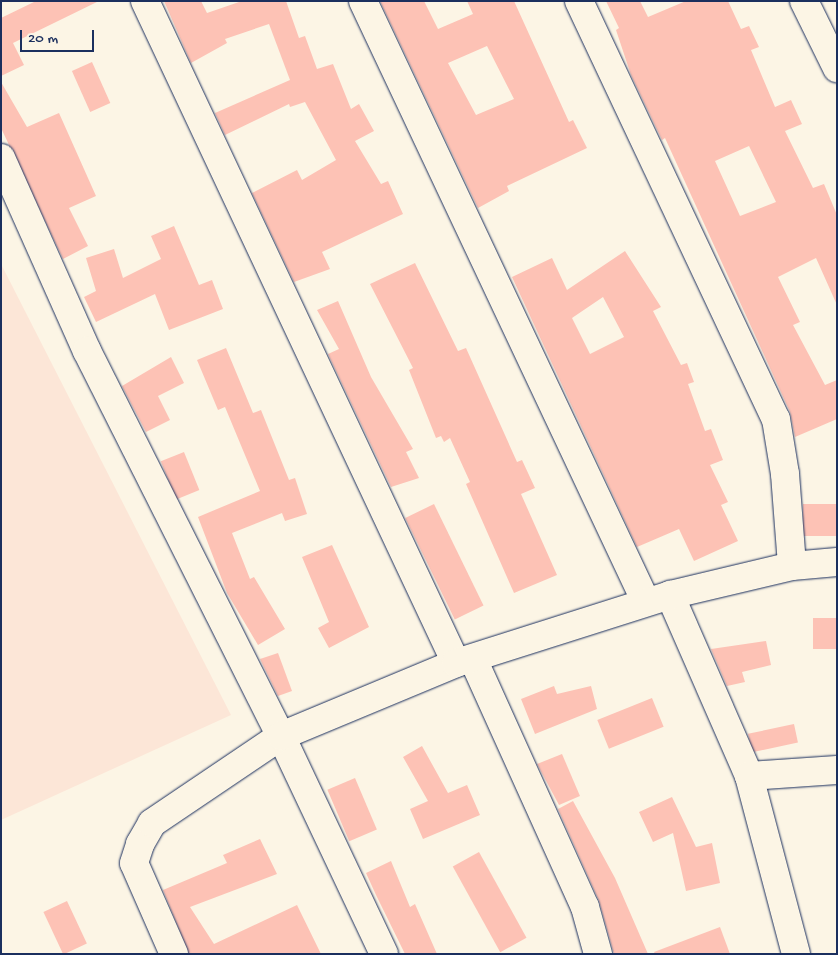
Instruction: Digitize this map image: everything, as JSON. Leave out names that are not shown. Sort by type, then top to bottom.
[{"type":"street","points":[[145,1],[585,907],[598,954]]},
{"type":"street","points":[[363,1],[658,599],[748,776],[796,954]]},
{"type":"street","points":[[579,1],[776,419],[785,474],[792,566]]},
{"type":"street","points":[[804,1],[837,68]]},
{"type":"street","points":[[1,158],[87,351],[280,736],[384,954]]},
{"type":"street","points":[[174,954],[134,863],[140,844],[152,823],[280,736],[465,661],[658,599],[792,566],[837,562]]},
{"type":"street","points":[[748,776],[837,770]]},
{"type":"shaded area","points":[[1,264],[231,715],[1,820]]},
{"type":"building","points":[[36,1],[99,1],[13,43],[24,65],[1,76],[1,18]]},
{"type":"building","points":[[164,1],[201,1],[207,13],[242,1],[286,1],[299,38],[305,36],[317,69],[333,64],[351,109],[359,104],[374,131],[355,141],[381,184],[388,181],[403,214],[322,252],[330,269],[294,282],[252,193],[297,170],[302,180],[336,160],[305,102],[290,107],[289,104],[225,135],[215,113],[290,80],[269,24],[225,39],[227,43],[191,63]]},
{"type":"building","points":[[380,1],[424,1],[438,29],[473,14],[467,1],[514,1],[569,122],[573,120],[587,148],[507,186],[509,191],[478,208]],"holes":[[[487,46],[514,99],[476,115],[448,63]]]},
{"type":"building","points":[[606,1],[640,1],[648,17],[686,1],[728,1],[741,29],[749,26],[759,47],[751,50],[775,107],[791,100],[802,124],[785,131],[813,188],[824,184],[837,215],[837,305],[816,258],[778,277],[800,322],[793,325],[825,385],[837,380],[837,419],[795,437],[790,412],[665,138],[662,140],[631,75],[616,30],[619,28]],"holes":[[[749,146],[776,202],[740,216],[715,161]]]},
{"type":"building","points":[[92,62],[110,103],[90,112],[72,71]]},
{"type":"building","points":[[1,82],[27,127],[59,113],[96,196],[69,208],[88,246],[63,259],[1,128]]},
{"type":"building","points":[[174,226],[199,285],[212,280],[223,309],[169,330],[155,294],[96,322],[84,297],[96,291],[86,258],[114,249],[123,278],[161,259],[151,236]]},
{"type":"building","points":[[625,251],[661,307],[653,311],[681,365],[687,363],[694,382],[688,384],[705,431],[711,429],[723,460],[710,465],[728,502],[721,505],[738,541],[694,561],[679,529],[637,547],[512,277],[552,258],[567,290]],"holes":[[[603,297],[624,337],[590,354],[572,318]]]},
{"type":"building","points":[[415,263],[458,351],[466,348],[517,462],[522,460],[535,488],[521,494],[557,575],[514,593],[466,484],[470,482],[450,438],[444,442],[441,436],[436,438],[409,370],[413,368],[370,284]]},
{"type":"building","points":[[338,301],[371,377],[413,449],[406,452],[419,478],[391,487],[328,354],[339,349],[317,310]]},
{"type":"building","points":[[226,348],[253,413],[261,410],[289,480],[295,478],[307,514],[285,521],[282,513],[232,533],[250,579],[254,577],[285,629],[258,645],[227,593],[198,517],[260,491],[225,407],[218,410],[197,360]]},
{"type":"building","points":[[171,357],[184,383],[158,396],[170,420],[146,432],[122,386]]},
{"type":"building","points":[[184,452],[199,490],[176,499],[161,461]]},
{"type":"building","points":[[434,504],[484,606],[455,620],[405,518]]},
{"type":"building","points":[[803,504],[837,504],[837,536],[803,536]]},
{"type":"building","points":[[332,545],[369,627],[329,648],[318,628],[329,622],[302,557]]},
{"type":"building","points":[[813,618],[837,618],[837,649],[813,649]]},
{"type":"building","points":[[766,641],[771,665],[742,672],[745,682],[727,686],[711,649]]},
{"type":"building","points":[[278,653],[292,691],[278,696],[260,659]]},
{"type":"building","points":[[554,686],[557,694],[591,686],[597,709],[535,734],[521,699]]},
{"type":"building","points":[[652,698],[664,727],[609,749],[597,720]]},
{"type":"building","points":[[794,724],[798,743],[752,752],[748,734]]},
{"type":"building","points":[[422,746],[448,793],[467,785],[480,815],[423,839],[410,809],[428,801],[403,757]]},
{"type":"building","points":[[562,754],[580,796],[559,805],[537,764]]},
{"type":"building","points":[[355,778],[377,830],[349,841],[327,790]]},
{"type":"building","points":[[672,797],[696,847],[712,843],[720,883],[686,891],[673,833],[653,842],[639,812]]},
{"type":"building","points":[[573,801],[615,878],[648,954],[614,954],[599,901],[558,809]]},
{"type":"building","points":[[260,839],[277,874],[190,907],[214,944],[297,905],[321,954],[189,954],[163,890],[227,863],[223,855]]},
{"type":"building","points":[[479,852],[527,938],[500,952],[453,867]]},
{"type":"building","points":[[391,861],[410,907],[415,904],[437,954],[405,954],[366,873]]},
{"type":"building","points":[[67,901],[87,944],[63,954],[43,912]]},
{"type":"building","points":[[720,927],[730,954],[655,954],[654,952]]}]
